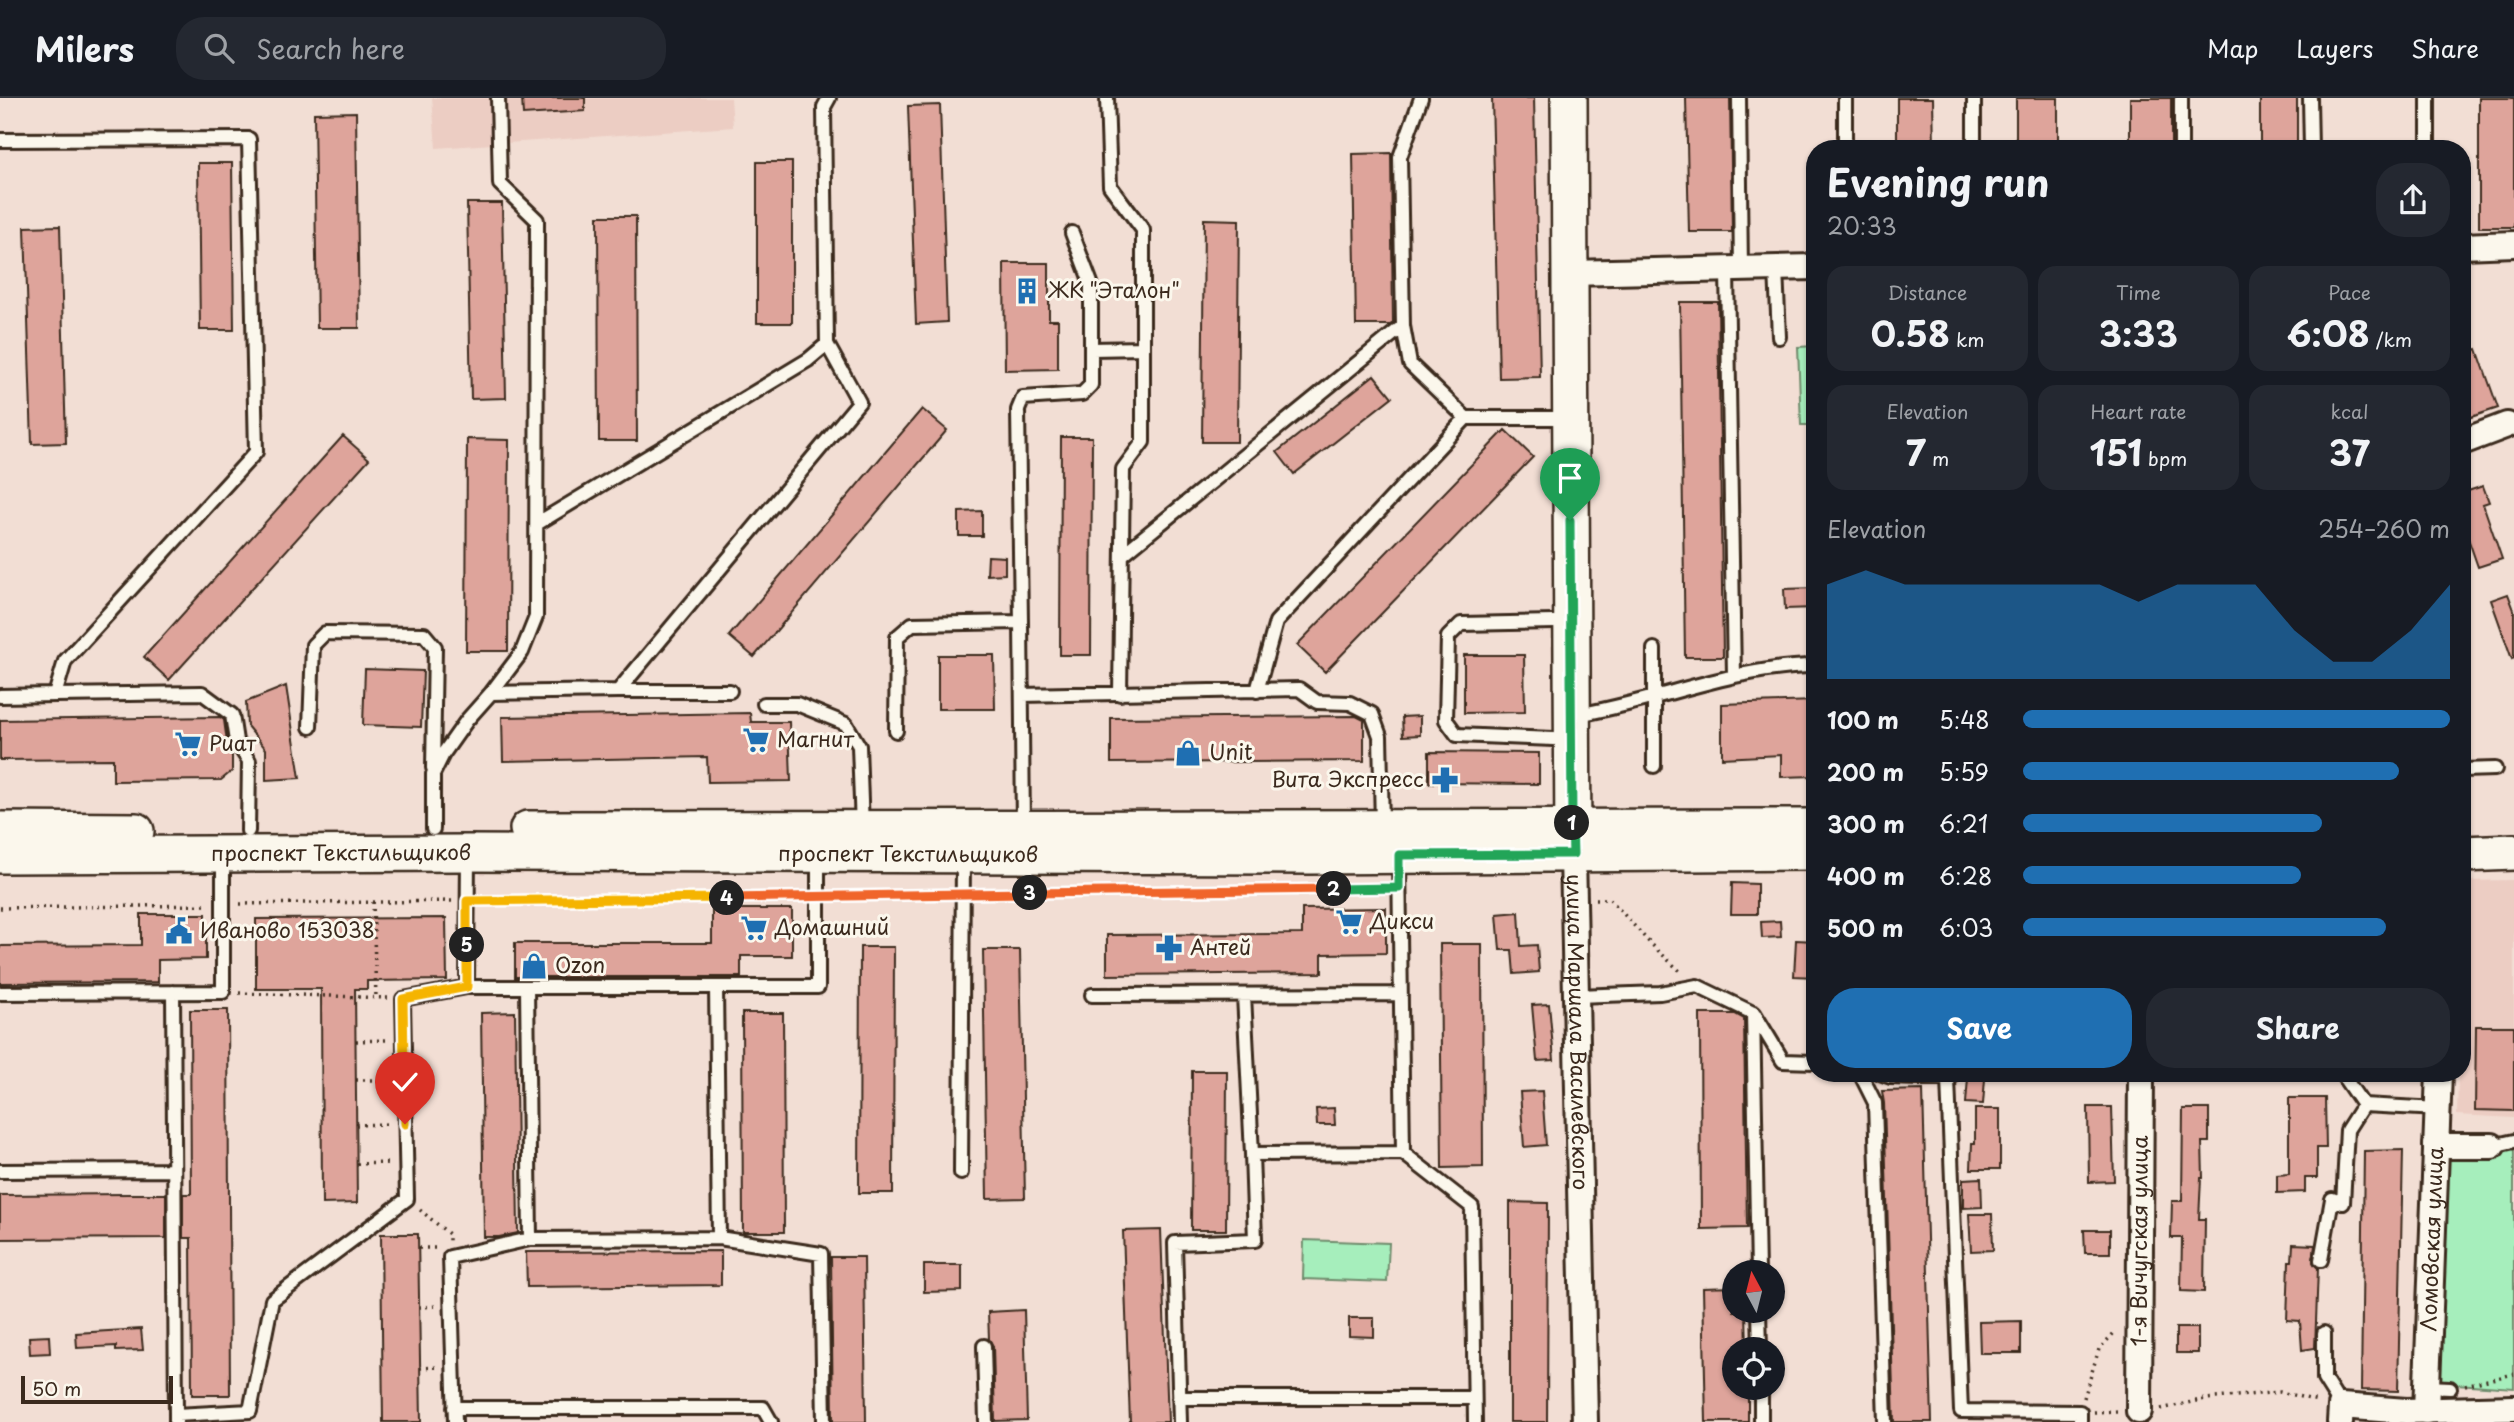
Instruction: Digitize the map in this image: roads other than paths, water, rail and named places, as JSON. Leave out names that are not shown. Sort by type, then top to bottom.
[{"type":"main road","name":"улица Маршала Василевского","points":[[1569,98],[1570,418],[1563,727],[1573,841]]},
{"type":"main road","name":"проспект Текстильщиков","points":[[0,830],[1023,828],[1393,858]]},
{"type":"main road","name":"проспект Текстильщиков","points":[[0,855],[468,853],[1393,858],[1573,841],[1806,828]]},
{"type":"main road","points":[[2471,830],[2514,830]]},
{"type":"main road","name":"проспект Текстильщиков","points":[[1573,841],[1806,852]]},
{"type":"main road","points":[[2471,854],[2514,852]]},
{"type":"street","points":[[2471,246],[2514,244]]},
{"type":"street","points":[[1570,273],[1806,267]]},
{"type":"street","points":[[2471,439],[2507,425]]},
{"type":"street","name":"улица Маршала Василевского","points":[[1573,841],[1585,1422]]},
{"type":"street","name":"1-я Вичугская улица","points":[[2138,1411],[2141,1082]]},
{"type":"street","points":[[2436,1146],[2439,1082]]},
{"type":"street","name":"Ломовская улица","points":[[2434,1395],[2436,1146],[2503,1143]]},
{"type":"street","points":[[2341,1414],[2434,1395],[2514,1408]]},
{"type":"lane","points":[[433,774],[443,754],[467,720],[522,652],[536,617],[537,220],[500,184],[498,98]]},
{"type":"lane","points":[[618,691],[859,402],[827,344],[824,107],[829,98]]},
{"type":"lane","points":[[1107,98],[1110,186],[1143,230],[1143,442],[1123,469],[1120,694]]},
{"type":"lane","points":[[1421,98],[1401,157],[1403,326],[1410,364],[1466,418],[1570,418]]},
{"type":"lane","points":[[1734,675],[1734,270],[1739,98]]},
{"type":"lane","points":[[1844,98],[1845,140]]},
{"type":"lane","points":[[1974,98],[1974,140]]},
{"type":"lane","points":[[2181,98],[2181,140]]},
{"type":"lane","points":[[2310,98],[2311,140]]},
{"type":"lane","points":[[2428,98],[2428,140]]},
{"type":"lane","points":[[0,140],[248,139],[256,452],[65,661],[55,695]]},
{"type":"lane","points":[[1023,828],[1018,411],[1024,398],[1082,394],[1091,385],[1091,283],[1072,233]]},
{"type":"lane","points":[[1776,269],[1779,337]]},
{"type":"lane","points":[[1122,555],[1403,326]]},
{"type":"lane","points":[[538,523],[808,360],[827,344]]},
{"type":"lane","points":[[1092,349],[1143,348]]},
{"type":"lane","points":[[1257,691],[1276,622],[1466,418]]},
{"type":"lane","points":[[896,731],[897,637],[912,624],[1021,621]]},
{"type":"lane","points":[[1554,622],[1461,624],[1448,637],[1446,720],[1457,735],[1563,727],[1608,710],[1734,675],[1787,666],[1806,666]]},
{"type":"lane","points":[[310,727],[313,645],[325,634],[424,634],[435,647],[433,830]]},
{"type":"lane","points":[[1654,649],[1654,766]]},
{"type":"lane","points":[[1022,695],[1299,689],[1317,702],[1350,703],[1372,714],[1380,736],[1393,858],[1401,994],[1403,1153]]},
{"type":"lane","points":[[491,693],[730,691]]},
{"type":"lane","points":[[0,696],[202,694],[232,715],[236,741],[249,761],[248,831]]},
{"type":"lane","points":[[764,704],[797,704],[846,724],[859,746],[862,828]]},
{"type":"lane","points":[[2471,770],[2495,769]]},
{"type":"lane","points":[[467,987],[468,853]]},
{"type":"lane","points":[[0,993],[223,992],[223,855]]},
{"type":"lane","points":[[173,992],[176,1418],[250,1410],[272,1300],[407,1199],[403,999],[467,987],[818,987],[818,855]]},
{"type":"lane","points":[[961,1172],[963,855]]},
{"type":"lane","points":[[1576,996],[1661,993],[1697,986],[1754,1013],[1783,1061],[1806,1062]]},
{"type":"lane","points":[[527,987],[530,1239]]},
{"type":"lane","points":[[716,987],[719,1238]]},
{"type":"lane","points":[[1092,995],[1401,994]]},
{"type":"lane","points":[[1180,1422],[1175,1242],[1255,1240],[1244,995]]},
{"type":"lane","points":[[1754,1013],[1758,1260]]},
{"type":"lane","points":[[1864,1082],[1875,1103],[1885,1422]]},
{"type":"lane","points":[[1952,1082],[1961,1411],[2080,1417]]},
{"type":"lane","points":[[2347,1082],[2363,1105]]},
{"type":"lane","points":[[2363,1105],[2438,1109]]},
{"type":"lane","points":[[2322,1260],[2332,1199],[2343,1203],[2347,1130],[2363,1105]]},
{"type":"lane","points":[[1252,1154],[1403,1153],[1472,1207],[1475,1422]]},
{"type":"lane","points":[[0,1171],[174,1170]]},
{"type":"lane","points":[[455,1422],[450,1252],[530,1239],[719,1238],[821,1254],[824,1422]]},
{"type":"lane","points":[[2324,1333],[2323,1379],[2341,1414]]},
{"type":"lane","points":[[984,1346],[986,1422]]},
{"type":"lane","points":[[1179,1398],[1474,1398]]},
{"type":"lane","points":[[1761,1400],[1761,1422]]},
{"type":"lane","points":[[454,1408],[763,1408],[771,1422]]},
{"type":"place","name":"ЖК \"Эталон\"","points":[[1027,291]]},
{"type":"place","name":"Магнит","points":[[756,740]]},
{"type":"place","name":"Риат","points":[[188,744]]},
{"type":"place","name":"Unit","points":[[1188,753]]},
{"type":"place","name":"Вита Экспресс","points":[[1445,780]]},
{"type":"place","name":"Дикси","points":[[1349,922]]},
{"type":"place","name":"Домашний","points":[[754,928]]},
{"type":"place","name":"Иваново 153038","points":[[179,931]]},
{"type":"place","name":"Антей","points":[[1169,948]]},
{"type":"place","name":"Ozon","points":[[534,966]]}]
